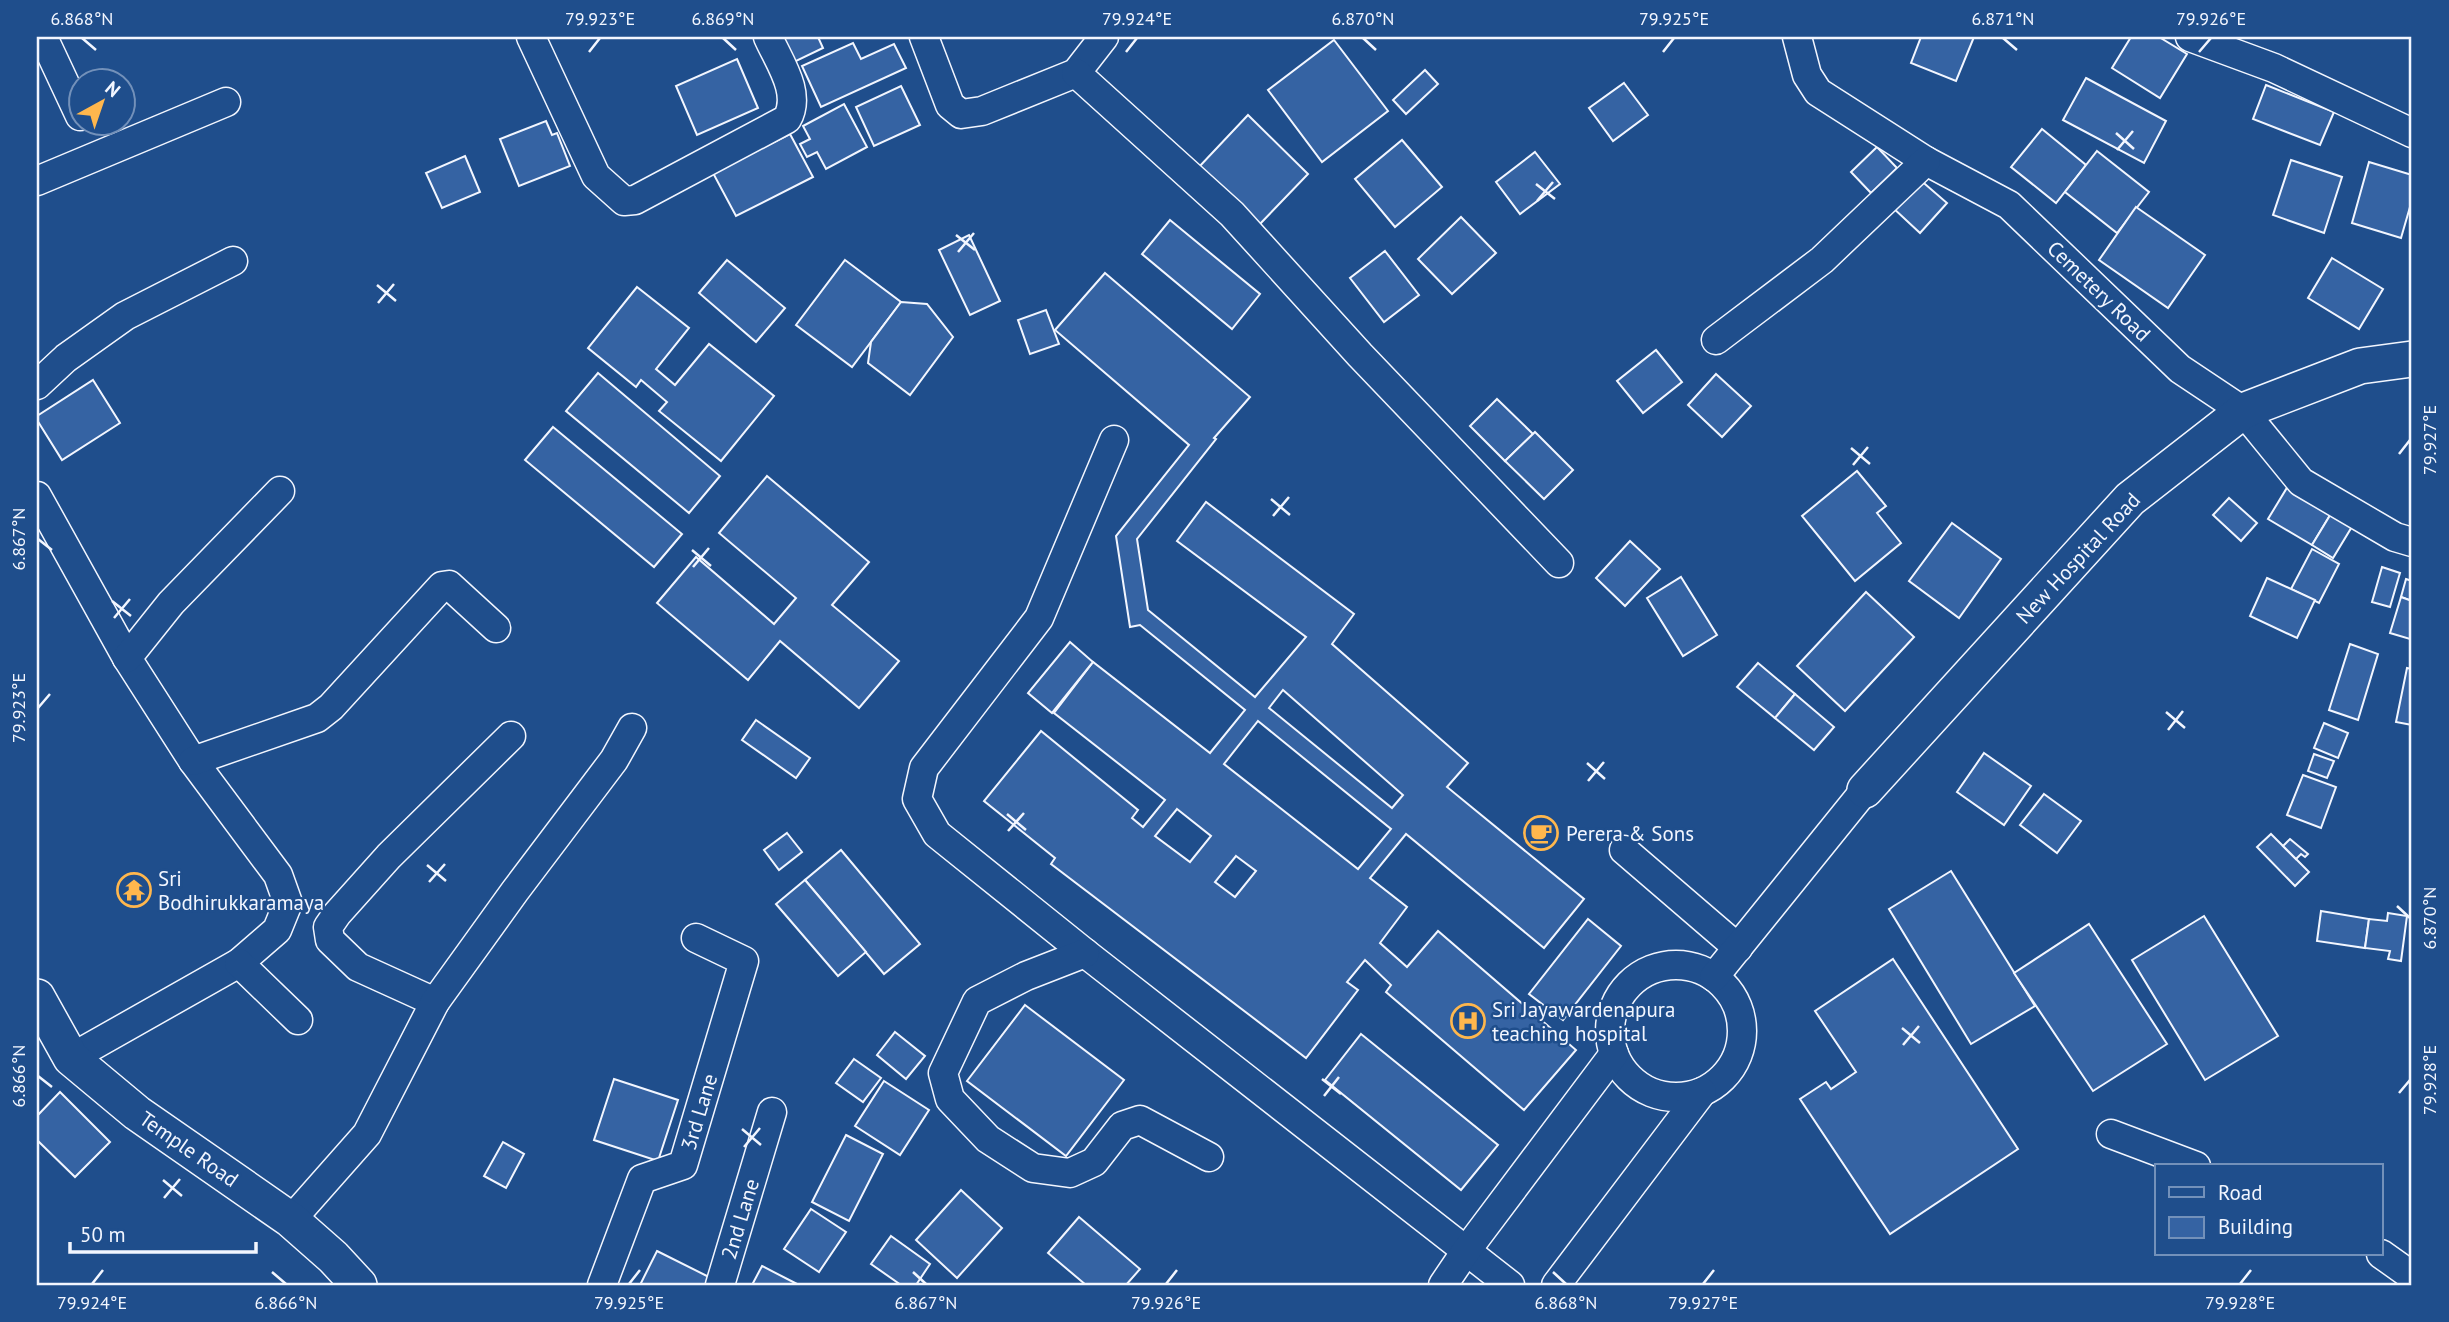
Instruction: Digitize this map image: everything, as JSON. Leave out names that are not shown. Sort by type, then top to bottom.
[{"type":"main road","name":"New Hospital Road","points":[[1865,790],[2130,499],[2243,411],[2360,366],[2412,359]]},
{"type":"main road","name":"Temple Road","points":[[37,997],[71,1058],[137,1113],[291,1220],[333,1257],[359,1285]]},
{"type":"street","points":[[43,37],[66,86]]},
{"type":"street","points":[[531,37],[596,176],[624,201],[635,200],[786,119],[793,107],[791,85],[768,37]]},
{"type":"street","points":[[924,37],[950,105],[961,114],[982,111],[1076,73],[1104,37]]},
{"type":"street","name":"Cemetery Road","points":[[1797,37],[1807,75],[1818,92],[1926,161],[2009,205],[2180,369],[2243,411],[2301,482],[2395,537],[2412,542]]},
{"type":"street","points":[[2190,37],[2274,68],[2412,133]]},
{"type":"street","points":[[1076,73],[1232,214],[1360,355],[1559,563]]},
{"type":"street","points":[[37,181],[226,102]]},
{"type":"street","points":[[90,136],[99,155]]},
{"type":"street","points":[[1716,340],[1822,260],[1926,161]]},
{"type":"street","points":[[37,385],[66,359],[125,316],[233,261]]},
{"type":"street","points":[[1114,440],[1039,618],[924,768],[917,799],[937,834],[1510,1285]]},
{"type":"street","points":[[127,658],[171,603],[280,491]]},
{"type":"street","points":[[37,496],[127,658],[193,761],[278,875],[288,903],[277,930],[239,963],[71,1058]]},
{"type":"street","points":[[193,761],[317,718],[331,707],[442,586],[449,584],[496,628]]},
{"type":"street","points":[[291,1220],[367,1134],[435,1002],[514,891],[614,760],[632,729]]},
{"type":"street","points":[[435,1002],[358,967],[330,940],[328,928],[337,914],[389,856],[511,736]]},
{"type":"street","points":[[1714,977],[1865,790]]},
{"type":"street","points":[[1623,850],[1738,948]]},
{"type":"street","name":"3rd Lane","points":[[602,1285],[642,1179],[683,1165],[744,961],[696,938]]},
{"type":"street","points":[[1085,953],[1026,976],[977,1001],[943,1073],[950,1099],[988,1139],[1033,1168],[1070,1173],[1094,1162],[1122,1126],[1140,1120],[1209,1157]]},
{"type":"street","points":[[239,963],[298,1020]]},
{"type":"street","points":[[1674,964],[1695,967],[1714,977],[1729,991],[1738,1008],[1742,1028],[1740,1048],[1732,1066],[1719,1082],[1702,1092],[1681,1097],[1660,1095],[1640,1087],[1625,1073],[1614,1054],[1609,1034],[1612,1013],[1620,994],[1635,978],[1653,968],[1674,964]]},
{"type":"street","points":[[1443,1285],[1614,1054]]},
{"type":"street","points":[[1556,1285],[1702,1092]]},
{"type":"street","name":"2nd Lane","points":[[720,1285],[772,1112]]},
{"type":"street","points":[[2111,1134],[2191,1164]]},
{"type":"street","points":[[2382,1255],[2412,1276]]},
{"type":"building","points":[[782,37],[818,37],[823,48],[794,62]]},
{"type":"building","points":[[1921,37],[1974,37],[1956,81],[1911,63]]},
{"type":"building","points":[[2131,37],[2159,37],[2187,54],[2160,98],[2112,68]]},
{"type":"building","points":[[1334,40],[1388,111],[1322,162],[1268,90]]},
{"type":"building","points":[[853,43],[861,59],[894,44],[906,68],[821,107],[802,66]]},
{"type":"building","points":[[737,59],[758,108],[697,135],[676,86]]},
{"type":"building","points":[[1425,70],[1438,84],[1406,114],[1393,100]]},
{"type":"building","points":[[2086,78],[2166,121],[2144,163],[2063,120]]},
{"type":"building","points":[[1624,83],[1648,115],[1613,141],[1589,108]]},
{"type":"building","points":[[2266,85],[2334,112],[2320,145],[2253,119]]},
{"type":"building","points":[[901,86],[920,125],[874,146],[856,107]]},
{"type":"building","points":[[844,104],[867,147],[826,169],[817,152],[807,157],[800,144],[810,139],[803,126]]},
{"type":"building","points":[[1248,115],[1308,174],[1258,226],[1198,168]]},
{"type":"building","points":[[546,121],[552,135],[557,133],[570,166],[519,186],[500,139]]},
{"type":"building","points":[[2042,129],[2086,165],[2056,203],[2011,167]]},
{"type":"building","points":[[790,134],[813,177],[736,216],[713,173]]},
{"type":"building","points":[[1402,140],[1442,187],[1395,227],[1355,179]]},
{"type":"building","points":[[1877,147],[1897,168],[1871,193],[1851,172]]},
{"type":"building","points":[[2097,151],[2149,192],[2117,233],[2065,192]]},
{"type":"building","points":[[1535,152],[1560,184],[1520,214],[1496,182]]},
{"type":"building","points":[[465,156],[480,192],[442,208],[426,173]]},
{"type":"building","points":[[2291,160],[2342,177],[2324,233],[2273,215]]},
{"type":"building","points":[[2369,162],[2412,175],[2412,200],[2401,238],[2352,223]]},
{"type":"building","points":[[1918,178],[1947,203],[1920,233],[1892,207]]},
{"type":"building","points":[[2136,207],[2205,255],[2168,308],[2099,260]]},
{"type":"building","points":[[1461,217],[1496,253],[1452,294],[1418,259]]},
{"type":"building","points":[[1170,220],[1260,294],[1232,329],[1142,254]]},
{"type":"building","points":[[969,235],[1000,301],[970,315],[939,250]]},
{"type":"building","points":[[1385,251],[1419,295],[1384,322],[1350,278]]},
{"type":"building","points":[[2332,258],[2383,289],[2359,329],[2308,298]]},
{"type":"building","points":[[727,260],[785,308],[756,342],[699,293]]},
{"type":"building","points":[[845,260],[901,302],[852,367],[796,325]]},
{"type":"building","points":[[1105,273],[1250,397],[1214,438],[1216,439],[1137,539],[1148,610],[1255,697],[1306,637],[1177,541],[1206,502],[1354,614],[1332,644],[1468,763],[1447,787],[1584,899],[1544,948],[1406,834],[1370,878],[1407,907],[1380,943],[1407,967],[1438,931],[1576,1050],[1524,1110],[1386,992],[1391,985],[1365,960],[1347,982],[1358,990],[1306,1058],[1051,864],[1055,858],[984,801],[1041,731],[1138,810],[1132,818],[1143,827],[1165,800],[1054,713],[1093,662],[1210,753],[1245,710],[1140,625],[1130,627],[1116,536],[1189,445],[1055,330]],"holes":[[[1283,690],[1403,795],[1392,808],[1269,708]],[[1258,721],[1391,829],[1358,869],[1224,764]],[[1177,809],[1211,836],[1190,862],[1155,836]],[[1236,856],[1256,871],[1235,897],[1215,882]]]},
{"type":"building","points":[[637,287],[689,328],[656,369],[675,385],[709,344],[774,396],[721,461],[659,411],[667,402],[641,380],[636,387],[588,348]]},
{"type":"building","points":[[901,302],[927,304],[953,337],[910,395],[868,363],[871,342]]},
{"type":"building","points":[[1046,310],[1059,344],[1030,354],[1018,320]]},
{"type":"building","points":[[1656,350],[1682,382],[1643,413],[1617,381]]},
{"type":"building","points":[[598,373],[720,476],[689,513],[566,411]]},
{"type":"building","points":[[1716,374],[1751,406],[1722,437],[1688,405]]},
{"type":"building","points":[[93,380],[120,423],[62,460],[37,416]]},
{"type":"building","points":[[1497,399],[1533,434],[1505,461],[1470,426]]},
{"type":"building","points":[[553,427],[682,534],[654,567],[525,460]]},
{"type":"building","points":[[1535,432],[1573,470],[1544,499],[1505,461]]},
{"type":"building","points":[[1857,471],[1886,506],[1877,513],[1901,543],[1855,581],[1802,516]]},
{"type":"building","points":[[767,476],[869,562],[832,605],[899,661],[859,708],[780,641],[748,680],[657,603],[696,557],[774,624],[796,598],[719,533]]},
{"type":"building","points":[[2291,481],[2335,507],[2312,545],[2268,519]]},
{"type":"building","points":[[2229,498],[2257,523],[2241,541],[2213,515]]},
{"type":"building","points":[[2335,507],[2356,520],[2333,558],[2312,545]]},
{"type":"building","points":[[1952,523],[2001,559],[1959,618],[1909,581]]},
{"type":"building","points":[[1630,541],[1660,569],[1625,606],[1596,578]]},
{"type":"building","points":[[2312,549],[2339,564],[2319,603],[2291,589]]},
{"type":"building","points":[[2382,567],[2400,573],[2390,607],[2372,602]]},
{"type":"building","points":[[1681,577],[1717,635],[1683,656],[1647,598]]},
{"type":"building","points":[[2267,578],[2315,600],[2297,638],[2250,616]]},
{"type":"building","points":[[2406,579],[2412,581],[2412,601],[2401,597]]},
{"type":"building","points":[[1866,592],[1914,637],[1845,711],[1797,666]]},
{"type":"building","points":[[2401,597],[2412,601],[2410,639],[2390,633]]},
{"type":"building","points":[[1070,642],[1093,662],[1052,713],[1028,693]]},
{"type":"building","points":[[2350,644],[2378,654],[2358,720],[2329,710]]},
{"type":"building","points":[[1758,663],[1795,694],[1775,718],[1737,687]]},
{"type":"building","points":[[2407,668],[2412,669],[2412,725],[2396,722]]},
{"type":"building","points":[[1795,694],[1834,727],[1814,750],[1775,718]]},
{"type":"building","points":[[756,720],[810,758],[796,778],[742,740]]},
{"type":"building","points":[[2324,723],[2348,733],[2338,758],[2314,748]]},
{"type":"building","points":[[1984,753],[2031,786],[2004,825],[1957,792]]},
{"type":"building","points":[[2314,754],[2334,761],[2327,778],[2308,771]]},
{"type":"building","points":[[2303,775],[2336,787],[2321,828],[2287,815]]},
{"type":"building","points":[[2044,794],[2081,821],[2057,853],[2020,825]]},
{"type":"building","points":[[787,833],[802,852],[779,870],[764,850]]},
{"type":"building","points":[[2271,834],[2309,872],[2295,886],[2257,847]]},
{"type":"building","points":[[2290,839],[2308,854],[2305,857],[2301,854],[2296,859],[2283,846]]},
{"type":"building","points":[[841,850],[920,944],[884,974],[805,880]]},
{"type":"building","points":[[1951,871],[2035,1006],[1971,1044],[1889,909]]},
{"type":"building","points":[[805,880],[866,952],[838,976],[776,904]]},
{"type":"building","points":[[2321,911],[2369,919],[2365,948],[2317,941]]},
{"type":"building","points":[[2388,913],[2407,916],[2401,961],[2388,959],[2390,951],[2365,948],[2369,919],[2387,921]]},
{"type":"building","points":[[2204,916],[2278,1036],[2205,1080],[2132,960]]},
{"type":"building","points":[[1588,919],[1621,946],[1563,1020],[1529,994]]},
{"type":"building","points":[[2089,924],[2167,1044],[2093,1091],[2014,973]]},
{"type":"building","points":[[1893,959],[2018,1149],[1890,1234],[1800,1099],[1826,1082],[1831,1089],[1856,1072],[1815,1011]]},
{"type":"building","points":[[1025,1005],[1124,1080],[1066,1156],[967,1081]]},
{"type":"building","points":[[895,1032],[925,1056],[906,1079],[877,1055]]},
{"type":"building","points":[[1361,1034],[1498,1145],[1461,1190],[1325,1080]]},
{"type":"building","points":[[854,1059],[881,1078],[863,1102],[836,1083]]},
{"type":"building","points":[[614,1079],[678,1100],[658,1161],[594,1140]]},
{"type":"building","points":[[884,1081],[929,1110],[900,1155],[855,1126]]},
{"type":"building","points":[[60,1092],[110,1142],[75,1177],[37,1140],[37,1116]]},
{"type":"building","points":[[846,1135],[883,1154],[849,1221],[812,1202]]},
{"type":"building","points":[[503,1142],[524,1154],[506,1188],[484,1176]]},
{"type":"building","points":[[961,1190],[1002,1228],[957,1278],[916,1240]]},
{"type":"building","points":[[811,1209],[846,1232],[819,1272],[784,1249]]},
{"type":"building","points":[[1079,1217],[1140,1269],[1126,1285],[1086,1285],[1048,1253]]},
{"type":"building","points":[[891,1236],[930,1264],[916,1285],[901,1285],[871,1264]]},
{"type":"building","points":[[657,1251],[709,1277],[705,1285],[640,1285]]},
{"type":"building","points":[[762,1266],[799,1285],[752,1285]]},
{"type":"place","name":"Perera & Sons","points":[[1541,833]]},
{"type":"place","name":"Sri Bodhirukkaramaya","points":[[134,890]]},
{"type":"place","name":"Sri Jayawardenapura teaching hospital","points":[[1468,1021]]}]
